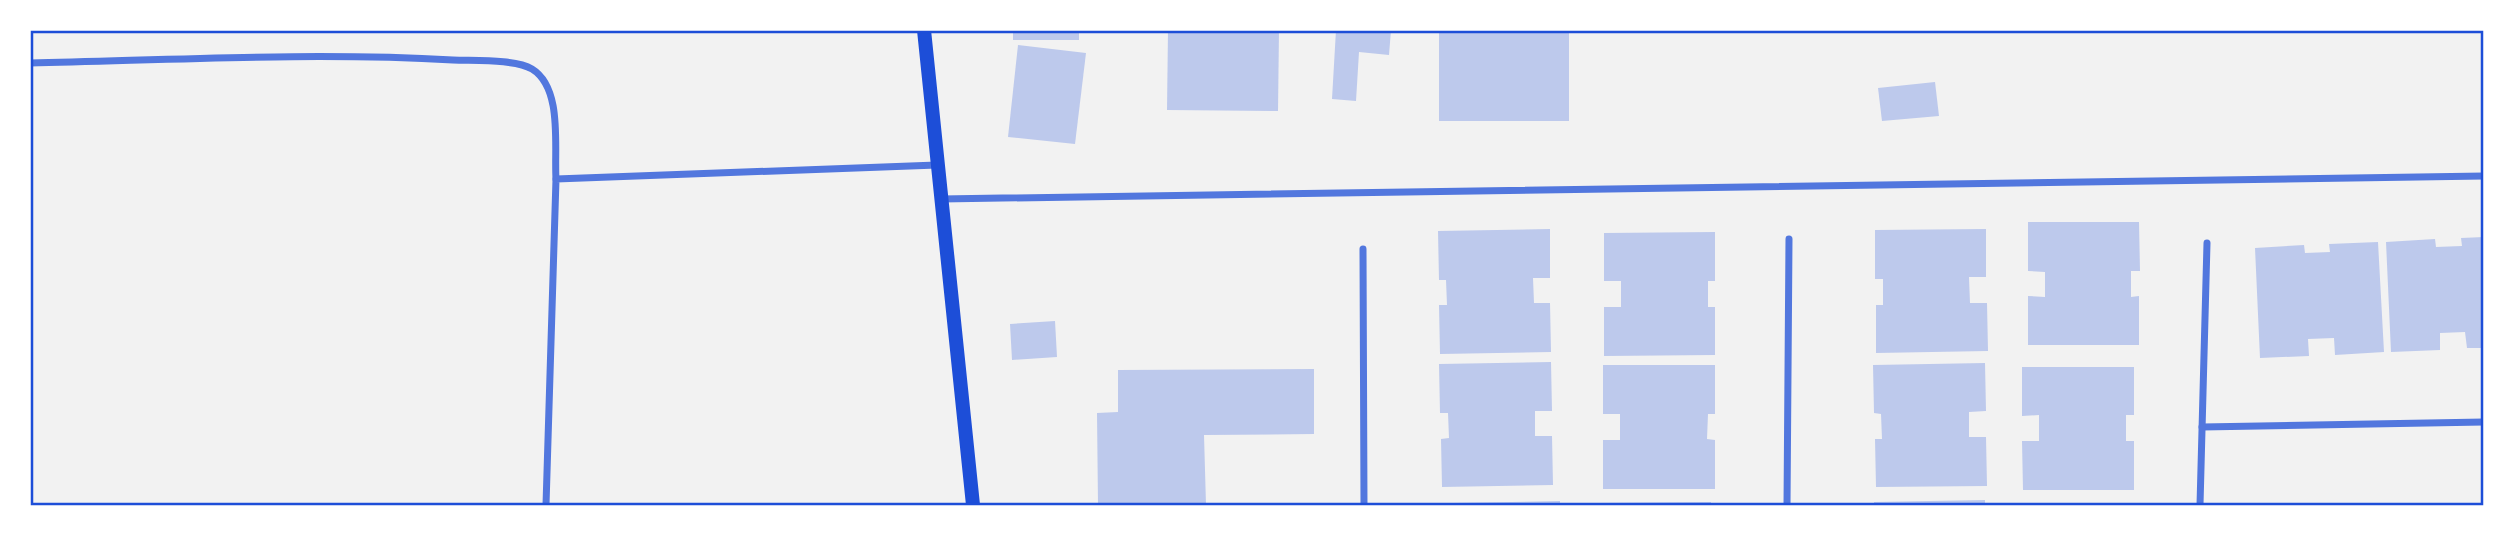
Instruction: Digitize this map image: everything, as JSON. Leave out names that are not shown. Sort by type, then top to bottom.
[{"type":"main road","points":[[924,30],[973,505]]},
{"type":"street","points":[[30,63],[383,56],[504,63],[531,68],[545,82],[552,100],[556,178],[546,505]]},
{"type":"street","points":[[556,178],[937,165]]},
{"type":"street","points":[[940,199],[2484,176]]},
{"type":"street","points":[[1787,505],[1790,239]]},
{"type":"street","points":[[2200,505],[2207,243]]},
{"type":"street","points":[[1363,248],[1364,505]]},
{"type":"street","points":[[2202,427],[2484,422]]},
{"type":"building","points":[[1013,30],[1079,30],[1079,40],[1013,40]]},
{"type":"building","points":[[1168,30],[1279,30],[1278,111],[1167,110]]},
{"type":"building","points":[[1336,30],[1391,30],[1389,55],[1359,52],[1356,101],[1332,99]]},
{"type":"building","points":[[1439,30],[1569,30],[1569,121],[1439,121]]},
{"type":"building","points":[[1018,45],[1086,53],[1075,144],[1008,137]]},
{"type":"building","points":[[1935,82],[1939,116],[1882,121],[1878,88]]},
{"type":"building","points":[[2028,222],[2139,222],[2140,271],[2131,271],[2131,297],[2139,296],[2139,345],[2028,345],[2028,296],[2045,297],[2045,272],[2028,271]]},
{"type":"building","points":[[1550,229],[1550,278],[1533,278],[1534,303],[1550,303],[1551,352],[1440,354],[1439,305],[1447,305],[1446,280],[1439,280],[1438,231]]},
{"type":"building","points":[[1986,229],[1986,277],[1969,277],[1970,303],[1987,303],[1988,351],[1876,353],[1876,305],[1883,305],[1883,279],[1875,279],[1875,230]]},
{"type":"building","points":[[1715,232],[1715,281],[1708,281],[1708,307],[1715,307],[1715,355],[1604,356],[1604,307],[1621,307],[1621,281],[1604,281],[1604,233]]},
{"type":"building","points":[[2484,237],[2484,348],[2467,348],[2465,332],[2440,333],[2440,350],[2391,352],[2386,242],[2435,239],[2436,247],[2462,246],[2461,238]]},
{"type":"building","points":[[2378,242],[2384,352],[2335,355],[2334,338],[2308,339],[2309,356],[2260,358],[2255,248],[2304,245],[2305,253],[2330,252],[2329,244]]},
{"type":"building","points":[[1055,321],[1057,357],[1012,360],[1010,324]]},
{"type":"building","points":[[1551,362],[1552,411],[1535,411],[1535,436],[1552,436],[1553,485],[1442,487],[1441,439],[1449,438],[1448,413],[1440,413],[1439,364]]},
{"type":"building","points":[[1985,363],[1986,411],[1969,412],[1969,437],[1986,437],[1987,486],[1876,487],[1875,439],[1882,439],[1881,414],[1874,413],[1873,365]]},
{"type":"building","points":[[1603,365],[1715,365],[1715,414],[1708,414],[1707,439],[1715,440],[1715,489],[1603,489],[1603,440],[1620,440],[1620,414],[1603,414]]},
{"type":"building","points":[[2022,367],[2134,367],[2134,415],[2126,415],[2126,441],[2134,441],[2134,490],[2023,490],[2022,441],[2039,441],[2039,415],[2022,416]]},
{"type":"building","points":[[1314,369],[1314,434],[1204,435],[1206,505],[1098,505],[1097,413],[1118,412],[1118,370]]},
{"type":"building","points":[[1985,500],[1985,505],[1874,505],[1874,502]]},
{"type":"building","points":[[1560,501],[1560,505],[1453,505],[1453,503]]},
{"type":"building","points":[[1711,502],[1711,505],[1599,505],[1599,503]]}]
